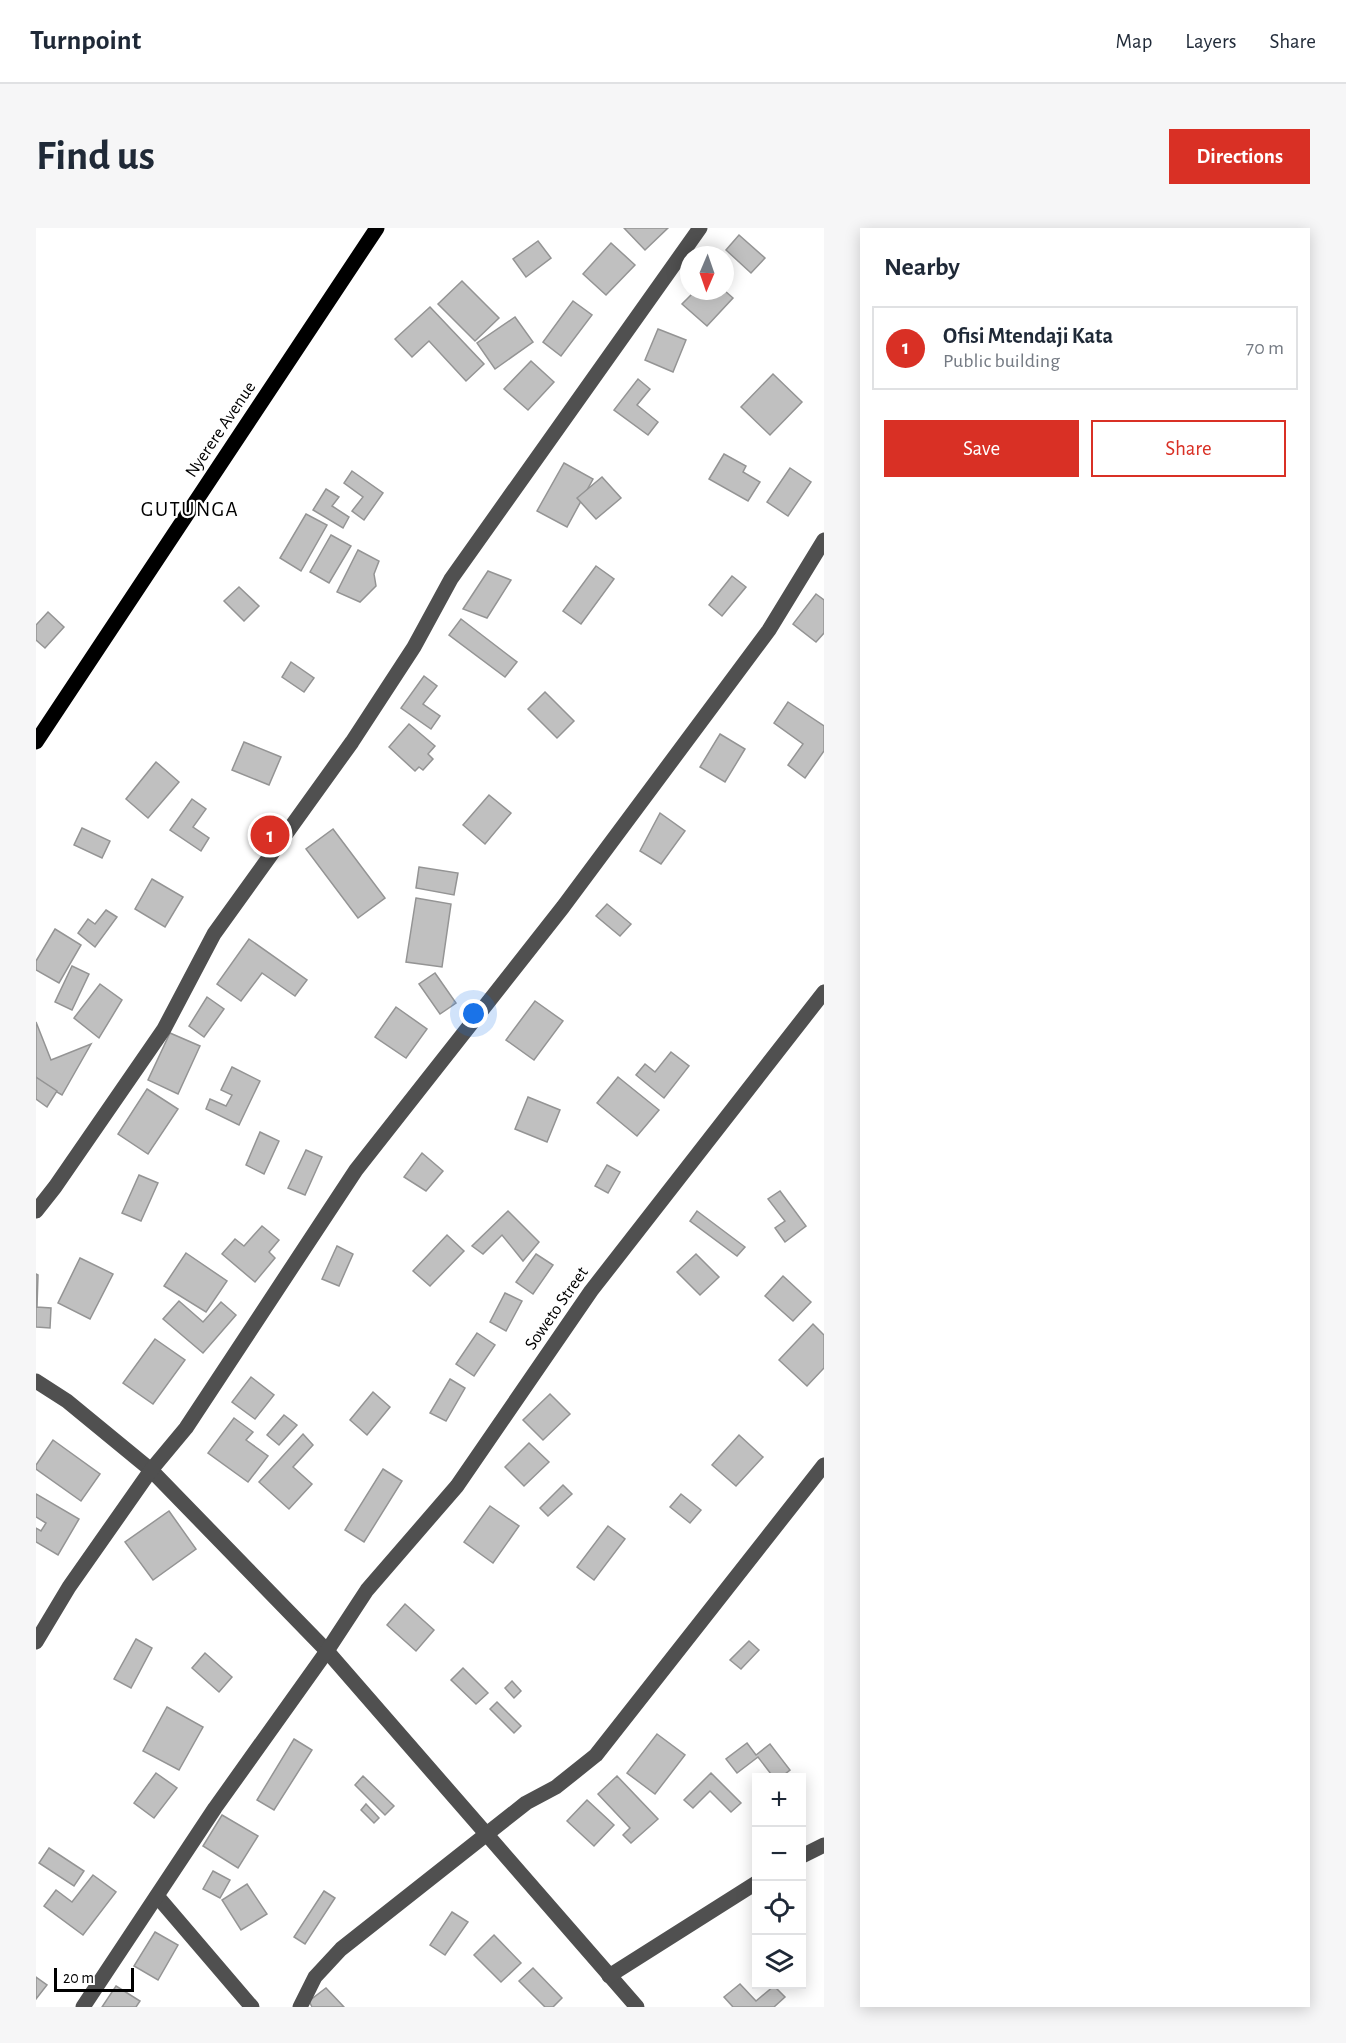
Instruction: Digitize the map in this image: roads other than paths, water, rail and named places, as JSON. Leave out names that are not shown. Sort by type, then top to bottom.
[{"type":"main road","name":"Nyerere Avenue","points":[[36,742],[377,228]]},
{"type":"street","points":[[36,1211],[164,1029],[213,934],[352,742],[414,647],[451,579],[700,228]]},
{"type":"street","points":[[36,1642],[69,1587],[151,1470],[186,1428],[356,1170],[563,907],[769,630],[824,540]]},
{"type":"street","name":"Soweto Street","points":[[83,2007],[215,1808],[327,1651],[367,1590],[457,1486],[591,1291],[824,992]]},
{"type":"street","points":[[36,1381],[67,1401],[151,1470],[327,1651],[637,2007]]},
{"type":"street","points":[[300,2007],[315,1977],[341,1948],[526,1803],[556,1787],[597,1755],[824,1465]]},
{"type":"street","points":[[806,1854],[824,1845]]},
{"type":"street","points":[[609,1976],[752,1886]]},
{"type":"street","points":[[157,1896],[252,2007]]},
{"type":"place","name":"Ofisi Mtendaji Kata","points":[[270,835]]},
{"type":"district","name":"GUTUNGA","points":[[190,509]]}]
